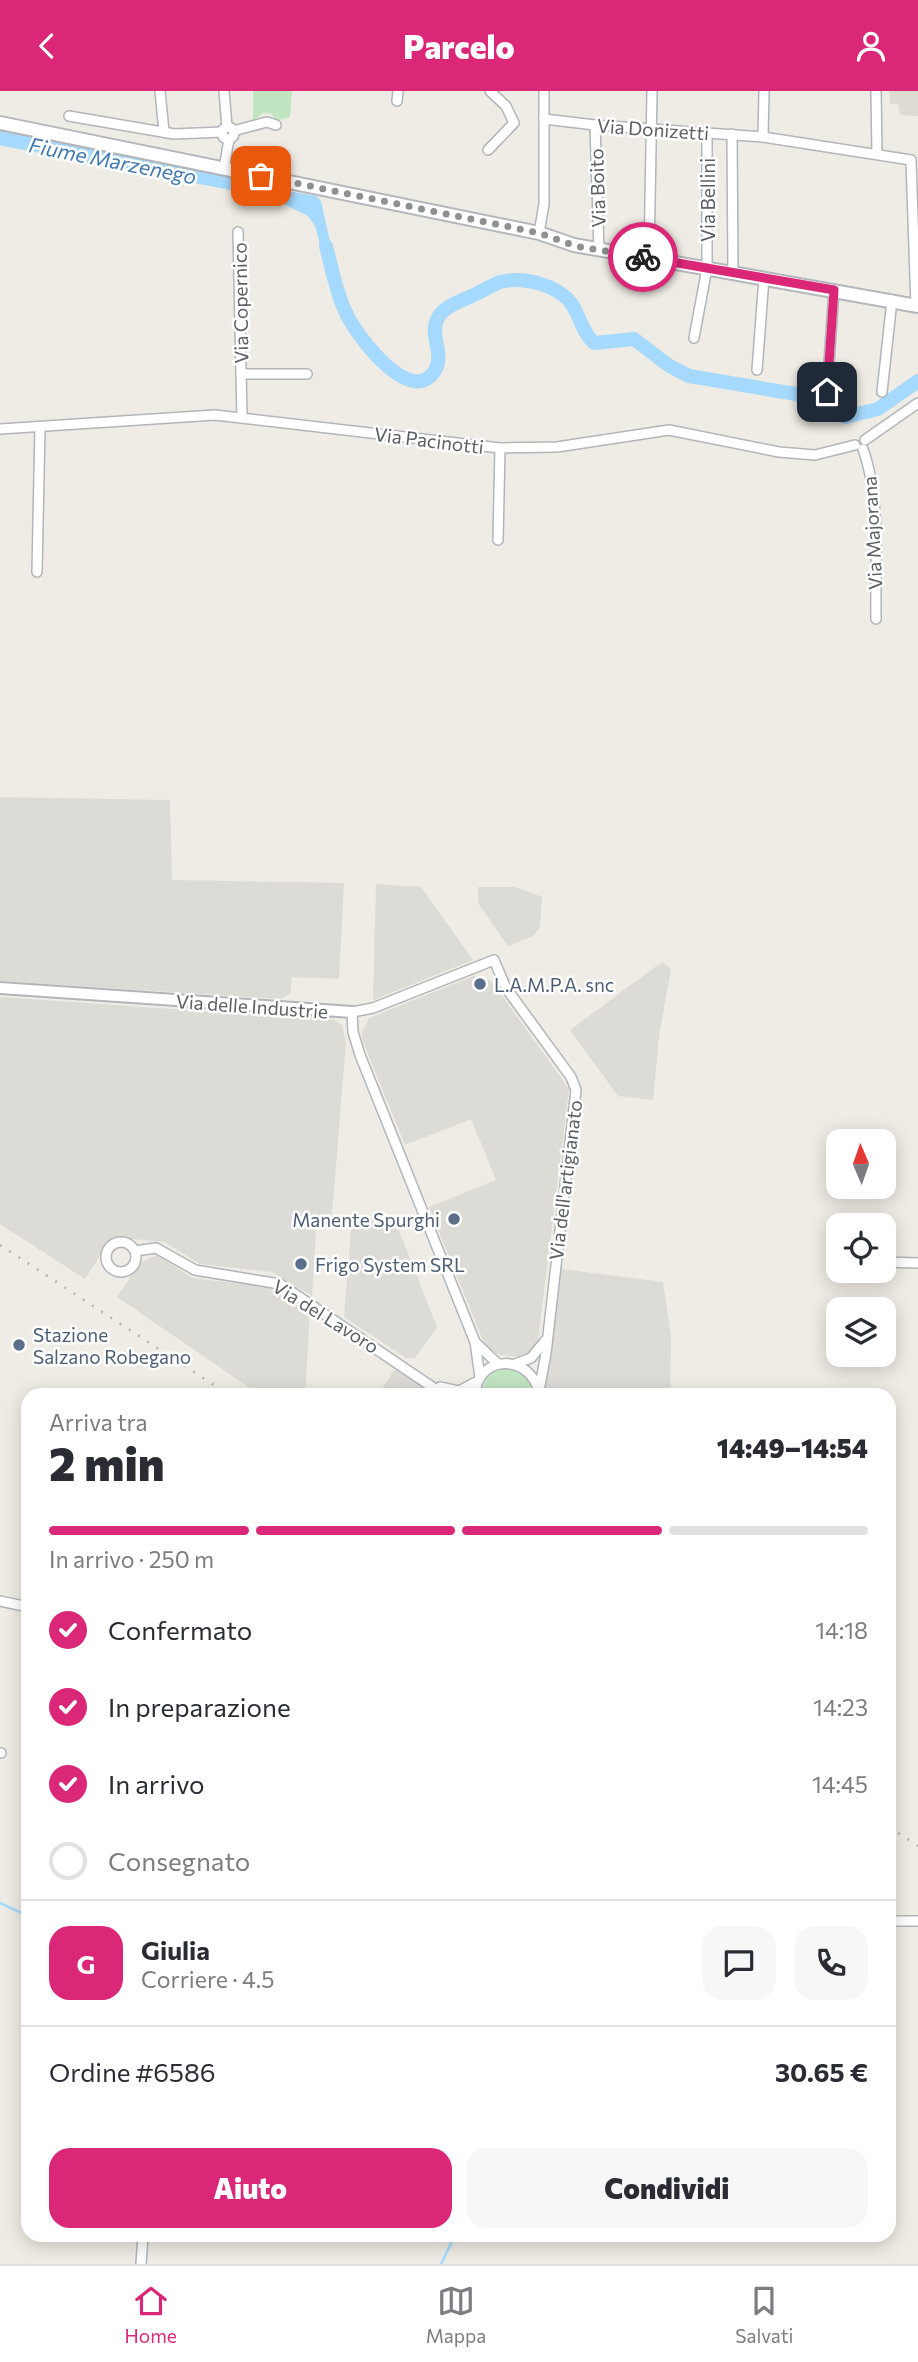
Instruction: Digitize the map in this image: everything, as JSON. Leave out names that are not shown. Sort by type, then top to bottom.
[{"type":"main road","points":[[0,123],[539,233],[575,246],[917,306]]},
{"type":"street","points":[[160,91],[164,132]]},
{"type":"street","points":[[224,91],[228,132],[225,169]]},
{"type":"street","points":[[488,150],[513,123],[506,106],[490,91]]},
{"type":"street","points":[[539,233],[544,204],[544,91]]},
{"type":"street","points":[[649,258],[652,91]]},
{"type":"street","points":[[763,137],[764,91]]},
{"type":"street","points":[[876,91],[877,155]]},
{"type":"street","points":[[69,115],[164,132],[228,132],[267,122],[276,125]]},
{"type":"street","name":"Via Donizetti","points":[[544,119],[763,137],[911,160],[917,306]]},
{"type":"street","name":"Via Boito","points":[[595,125],[599,250]]},
{"type":"street","name":"Via Bellini","points":[[694,338],[706,268],[707,132]]},
{"type":"street","points":[[732,134],[733,273]]},
{"type":"street","name":"Via Copernico","points":[[238,232],[242,417]]},
{"type":"street","points":[[757,370],[764,278]]},
{"type":"street","points":[[827,392],[834,290]]},
{"type":"street","points":[[882,392],[892,300]]},
{"type":"street","name":"Via Copernico","points":[[241,374],[307,374]]},
{"type":"street","name":"Via Pacinotti","points":[[0,429],[184,416],[242,417],[500,448],[557,447],[669,431],[779,452],[815,455],[861,445],[918,403]]},
{"type":"street","points":[[37,572],[40,427]]},
{"type":"street","name":"Via Majorana","points":[[861,445],[869,468],[873,507],[876,618]]},
{"type":"street","points":[[498,540],[500,448]]},
{"type":"street","name":"Via delle Industrie","points":[[0,988],[352,1012],[373,1008],[494,960]]},
{"type":"street","name":"Via dell'artigianato","points":[[494,960],[506,988],[571,1077],[576,1090],[539,1388]]},
{"type":"street","points":[[352,1012],[353,1033],[360,1055],[475,1342],[476,1388]]},
{"type":"street","name":"Via del Lavoro","points":[[135,1251],[156,1248],[195,1270],[280,1284],[436,1388]]},
{"type":"street","points":[[896,1262],[918,1263]]},
{"type":"street","points":[[475,1342],[498,1363],[514,1364],[531,1358],[545,1341]]},
{"type":"street","points":[[478,1380],[498,1363]]},
{"type":"street","name":"Via dell'artigianato","points":[[514,1364],[532,1374],[536,1388]]},
{"type":"street","name":"Via del Lavoro","points":[[464,1388],[478,1380]]},
{"type":"street","name":"Via del Lavoro","points":[[432,1384],[447,1388]]},
{"type":"street","points":[[0,1601],[21,1606]]},
{"type":"street","points":[[896,1921],[918,1921]]},
{"type":"street","points":[[141,2264],[143,2242]]},
{"type":"shaded area","points":[[889,91],[918,91],[918,116],[900,115],[898,104],[890,104]]},
{"type":"shaded area","points":[[0,797],[170,800],[172,880],[344,883],[339,979],[292,977],[290,994],[281,999],[0,981]]},
{"type":"shaded area","points":[[376,884],[421,887],[473,960],[373,1000]]},
{"type":"shaded area","points":[[478,887],[515,887],[542,897],[540,927],[533,936],[508,946],[478,903]]},
{"type":"shaded area","points":[[662,962],[671,969],[659,1036],[653,1100],[618,1096],[570,1030]]},
{"type":"shaded area","points":[[474,976],[484,977],[492,982],[569,1089],[538,1340],[532,1351],[520,1357],[500,1355],[486,1348],[429,1207],[496,1180],[471,1119],[405,1145],[362,1039],[362,1032],[369,1018]]},
{"type":"shaded area","points":[[0,997],[334,1020],[342,1025],[346,1042],[332,1214],[317,1215],[312,1296],[272,1272],[200,1264],[164,1242],[112,1237],[85,1279],[0,1224]]},
{"type":"shaded area","points":[[352,1217],[394,1218],[437,1327],[415,1358],[406,1358],[344,1317]]},
{"type":"shaded area","points":[[157,1255],[192,1278],[267,1287],[310,1313],[305,1388],[250,1388],[117,1297],[140,1263]]},
{"type":"shaded area","points":[[561,1269],[663,1282],[671,1335],[670,1388],[546,1388]]},
{"type":"shaded area","points":[[395,1369],[425,1388],[383,1388]]},
{"type":"green space","points":[[253,91],[292,91],[290,117],[276,121],[272,114],[263,113],[253,121]]},
{"type":"green space","points":[[502,1367],[514,1369],[528,1378],[534,1388],[483,1388],[488,1375]]},
{"type":"water","points":[[261,186],[316,196],[321,201],[334,260],[325,262],[315,226],[308,216],[259,192]]},
{"type":"waterway","name":"Fiume Marzenego","points":[[0,138],[277,192]]},
{"type":"waterway","name":"Fiume Marzenego","points":[[326,246],[341,300],[354,327],[386,365],[412,381],[424,380],[437,366],[435,326],[440,315],[454,304],[509,280],[530,281],[559,293],[573,306],[587,335],[594,343],[634,339],[668,365],[689,376],[796,394],[845,417],[878,409],[918,381]]},
{"type":"waterway","points":[[0,1903],[21,1913]]},
{"type":"waterway","points":[[441,2264],[452,2242]]},
{"type":"railway","points":[[0,1245],[218,1388]]},
{"type":"railway","points":[[896,1832],[918,1846]]},
{"type":"way so far","points":[[261,176],[539,233],[575,246],[643,257]]},
{"type":"place","name":"L.A.M.P.A. snc","points":[[480,984]]},
{"type":"place","name":"Manente Spurghi","points":[[454,1219]]},
{"type":"place","name":"Frigo System SRL","points":[[301,1264]]},
{"type":"place","name":"Stazione Salzano Robegano","points":[[19,1345]]},
{"type":"route","points":[[643,257],[834,290],[827,392]]}]
